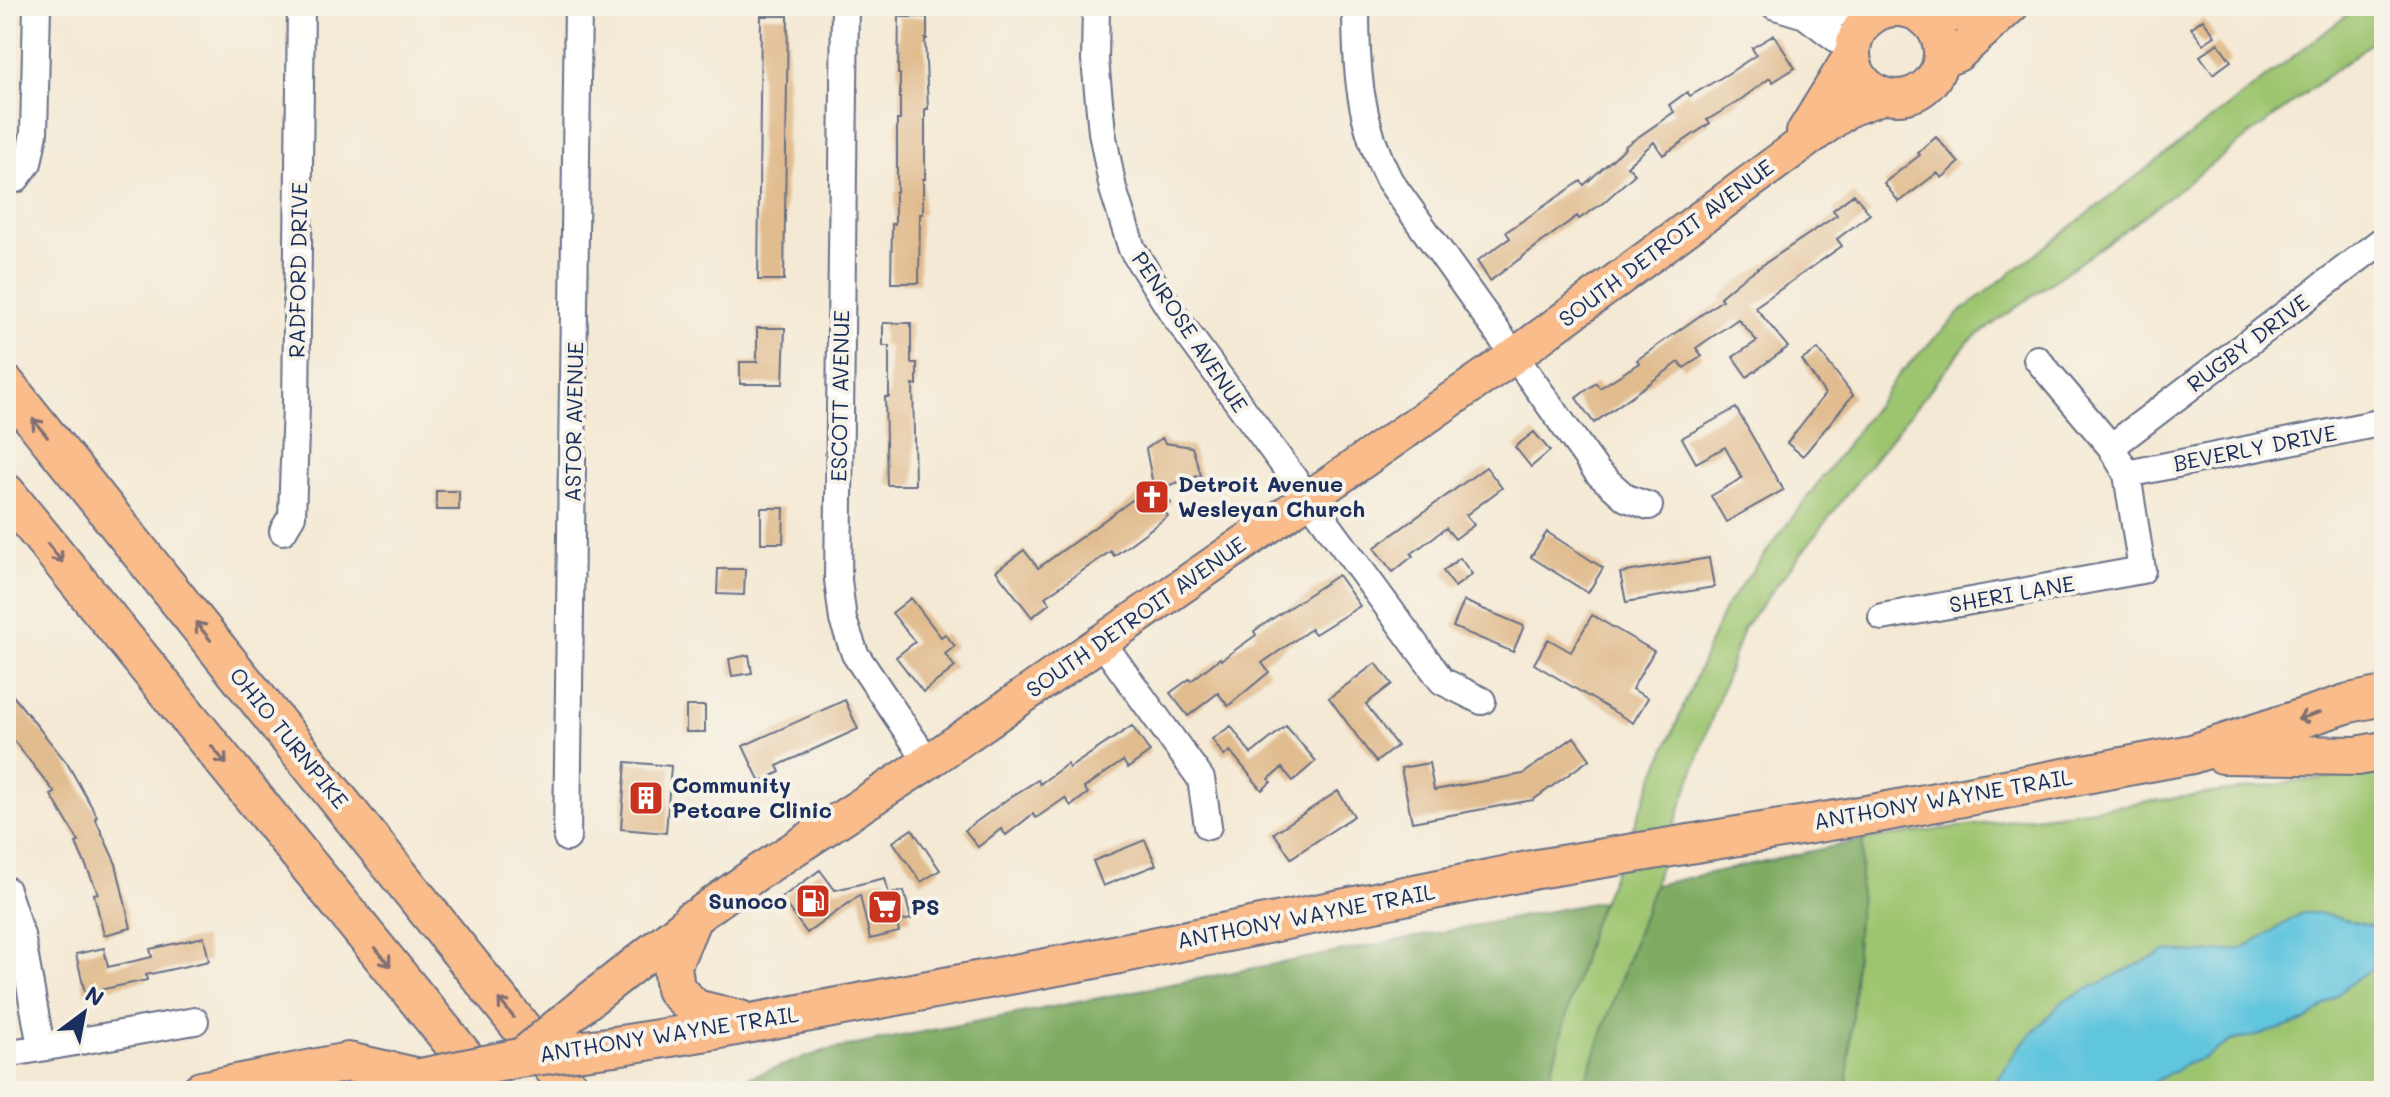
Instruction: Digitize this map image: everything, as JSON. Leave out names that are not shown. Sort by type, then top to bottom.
[{"type":"highway","name":"OHIO TURNPIKE","points":[[6,385],[572,1091]]},
{"type":"highway","points":[[6,493],[492,1091]]},
{"type":"highway","name":"ANTHONY WAYNE TRAIL","points":[[201,1091],[348,1062],[407,1084],[519,1058],[615,1046],[750,1022],[1089,960],[1537,869],[1872,814],[2192,754],[2349,703],[2384,696]]},
{"type":"highway","name":"ANTHONY WAYNE TRAIL","points":[[2192,754],[2357,756],[2384,751]]},
{"type":"highway","points":[[691,920],[672,965],[675,989],[695,1009],[750,1022]]},
{"type":"main road","points":[[1876,11],[1900,8],[1923,14],[1962,13],[1977,6]]},
{"type":"main road","name":"SOUTH DETROIT AVENUE","points":[[519,1058],[691,920],[757,873],[928,762],[1514,356],[1849,109],[1885,96],[1915,94],[1927,86],[1937,74],[1942,60],[1958,54],[2011,6]]},
{"type":"main road","name":"SOUTH DETROIT AVENUE","points":[[1793,148],[1817,115],[1853,53],[1854,39],[1861,26],[1876,11]]},
{"type":"main road","points":[[1923,14],[1937,31],[1942,60]]},
{"type":"main road","points":[[1853,53],[1855,68],[1862,80],[1885,96]]},
{"type":"street","points":[[16,179],[28,163],[34,133],[37,6]]},
{"type":"street","name":"RADFORD DRIVE","points":[[283,531],[292,516],[296,405],[301,6]]},
{"type":"street","name":"ASTOR AVENUE","points":[[567,838],[578,6]]},
{"type":"street","name":"ESCOTT AVENUE","points":[[845,6],[838,580],[843,620],[855,654],[928,762]]},
{"type":"street","name":"PENROSE AVENUE","points":[[1096,6],[1095,60],[1102,132],[1113,189],[1132,249],[1174,315],[1442,681],[1482,701]]},
{"type":"street","points":[[1356,6],[1356,71],[1365,121],[1389,180],[1598,473],[1626,498],[1649,506]]},
{"type":"street","points":[[1775,6],[1805,15],[1853,53]]},
{"type":"street","points":[[1805,15],[1876,11]]},
{"type":"street","name":"RUGBY DRIVE","points":[[2111,447],[2384,239]]},
{"type":"street","points":[[2037,359],[2111,447],[2127,474]]},
{"type":"street","name":"BEVERLY DRIVE","points":[[2127,474],[2384,422]]},
{"type":"street","name":"SHERI LANE","points":[[1882,617],[2142,570],[2127,474]]},
{"type":"street","points":[[1101,641],[1201,779],[1208,826]]},
{"type":"street","points":[[6,890],[21,935],[41,1047]]},
{"type":"street","points":[[6,1054],[195,1021]]},
{"type":"green space","points":[[2359,6],[2384,6],[2384,33],[2128,228],[1968,342],[1743,629],[1585,1082],[1585,1091],[1549,1091],[1550,1075],[1591,928],[1724,609],[1900,373],[1965,308]]},
{"type":"green space","points":[[2384,770],[2384,1091],[1847,1091],[1863,840]]},
{"type":"green space","points":[[1863,840],[1847,1091],[1585,1091],[1585,1082],[1654,885]]},
{"type":"green space","points":[[1602,901],[1591,928],[1550,1075],[1549,1091],[710,1091],[824,1051]]},
{"type":"water","points":[[2302,913],[2318,913],[2383,929],[2384,962],[2357,978],[2307,1020],[2231,1041],[2156,1081],[2147,1091],[1990,1091],[2019,1047],[2063,1001],[2165,951],[2204,953],[2242,949]]},
{"type":"building","points":[[761,16],[788,16],[784,280],[758,280]]},
{"type":"building","points":[[899,17],[927,17],[928,109],[925,109],[925,179],[923,214],[920,214],[919,283],[891,283],[892,224],[895,224],[897,192],[897,120],[900,120]]},
{"type":"building","points":[[2203,19],[2215,36],[2203,44],[2191,28]]},
{"type":"building","points":[[1774,35],[1795,68],[1773,82],[1770,78],[1707,120],[1710,123],[1663,155],[1654,142],[1627,166],[1635,174],[1603,203],[1579,219],[1577,216],[1490,281],[1477,261],[1510,238],[1506,232],[1581,181],[1584,185],[1624,147],[1674,112],[1669,105],[1687,92],[1690,96],[1756,55],[1752,48]]},
{"type":"building","points":[[2218,43],[2231,61],[2213,74],[2200,56]]},
{"type":"building","points":[[1936,137],[1959,163],[1942,178],[1937,173],[1899,202],[1884,183],[1920,155],[1918,153]]},
{"type":"building","points":[[1854,194],[1870,214],[1837,239],[1842,246],[1755,307],[1788,347],[1747,377],[1733,357],[1757,341],[1738,319],[1696,348],[1702,356],[1684,368],[1679,362],[1594,423],[1576,398],[1596,383],[1600,388],[1639,363],[1637,360],[1722,300],[1720,297],[1739,281],[1837,215],[1833,210]]},
{"type":"building","points":[[883,323],[911,323],[911,363],[917,363],[917,385],[913,385],[915,485],[887,485],[885,397],[889,397],[889,346],[883,346]]},
{"type":"building","points":[[757,328],[785,328],[783,384],[740,384],[740,362],[757,362]]},
{"type":"building","points":[[1818,349],[1853,395],[1803,456],[1787,443],[1825,394],[1802,360]]},
{"type":"building","points":[[1736,408],[1783,490],[1726,522],[1711,496],[1742,478],[1725,447],[1696,463],[1682,438]]},
{"type":"building","points":[[1534,432],[1550,451],[1531,467],[1515,447]]},
{"type":"building","points":[[1162,438],[1165,443],[1192,447],[1201,475],[1160,488],[1171,503],[1163,509],[1168,516],[1114,556],[1111,551],[1045,597],[1050,603],[1032,617],[996,571],[1024,550],[1038,568],[1153,485],[1146,449]]},
{"type":"building","points":[[1486,467],[1502,488],[1466,515],[1474,525],[1455,539],[1446,528],[1393,572],[1374,548]]},
{"type":"building","points":[[436,491],[459,491],[459,510],[436,510]]},
{"type":"building","points":[[761,508],[784,508],[783,543],[761,543]]},
{"type":"building","points":[[1547,532],[1603,568],[1588,593],[1531,557]]},
{"type":"building","points":[[1460,558],[1472,574],[1455,587],[1443,571]]},
{"type":"building","points":[[1709,558],[1714,587],[1626,602],[1620,573]]},
{"type":"building","points":[[718,569],[745,569],[744,595],[717,594]]},
{"type":"building","points":[[1338,575],[1360,606],[1315,634],[1311,629],[1262,663],[1269,672],[1228,706],[1218,693],[1188,716],[1170,693],[1256,635],[1254,631]]},
{"type":"building","points":[[911,598],[941,637],[945,634],[955,646],[945,654],[955,667],[923,692],[896,657],[915,642],[892,613]]},
{"type":"building","points":[[1464,601],[1524,626],[1513,652],[1453,627]]},
{"type":"building","points":[[1592,615],[1654,651],[1632,689],[1648,698],[1633,723],[1534,664],[1548,639],[1571,652]]},
{"type":"building","points":[[749,655],[752,673],[732,676],[729,659]]},
{"type":"building","points":[[1376,663],[1392,684],[1366,704],[1397,746],[1376,762],[1329,698]]},
{"type":"building","points":[[6,687],[67,763],[97,816],[95,818],[116,864],[131,928],[104,935],[94,894],[98,893],[76,843],[79,842],[51,795],[55,793],[6,731]]},
{"type":"building","points":[[845,700],[858,729],[777,766],[780,772],[760,782],[743,746]]},
{"type":"building","points":[[686,706],[705,706],[705,732],[686,732]]},
{"type":"building","points":[[1132,726],[1150,752],[1128,768],[1123,761],[1084,788],[1088,793],[1071,806],[1065,798],[1036,818],[1033,814],[1006,835],[1001,829],[978,847],[965,830],[1009,798],[1038,780],[1040,784],[1067,764],[1069,768]]},
{"type":"building","points":[[1231,726],[1251,754],[1286,726],[1316,761],[1293,781],[1282,768],[1262,790],[1230,751],[1224,756],[1212,739]]},
{"type":"building","points":[[1574,737],[1590,759],[1533,800],[1412,822],[1401,768],[1429,763],[1434,790],[1523,774]]},
{"type":"building","name":"Community Petcare Clinic","points":[[626,762],[671,766],[666,833],[621,829]]},
{"type":"building","points":[[1338,791],[1354,816],[1291,858],[1274,833]]},
{"type":"building","points":[[912,829],[940,870],[921,882],[893,842]]},
{"type":"building","points":[[1145,840],[1156,865],[1103,886],[1093,861]]},
{"type":"building","points":[[820,870],[835,890],[885,878],[889,894],[904,891],[911,919],[897,922],[899,932],[870,939],[860,895],[807,933],[781,898]]},
{"type":"building","points":[[204,937],[209,961],[146,975],[147,980],[85,993],[76,954],[104,948],[108,967],[152,957],[150,949]]},
{"type":"place","name":"Detroit Avenue Wesleyan Church","points":[[1152,497]]},
{"type":"place","name":"Community Petcare Clinic","points":[[646,798]]},
{"type":"place","name":"Sunoco","points":[[813,901]]},
{"type":"place","name":"PS","points":[[885,907]]}]
